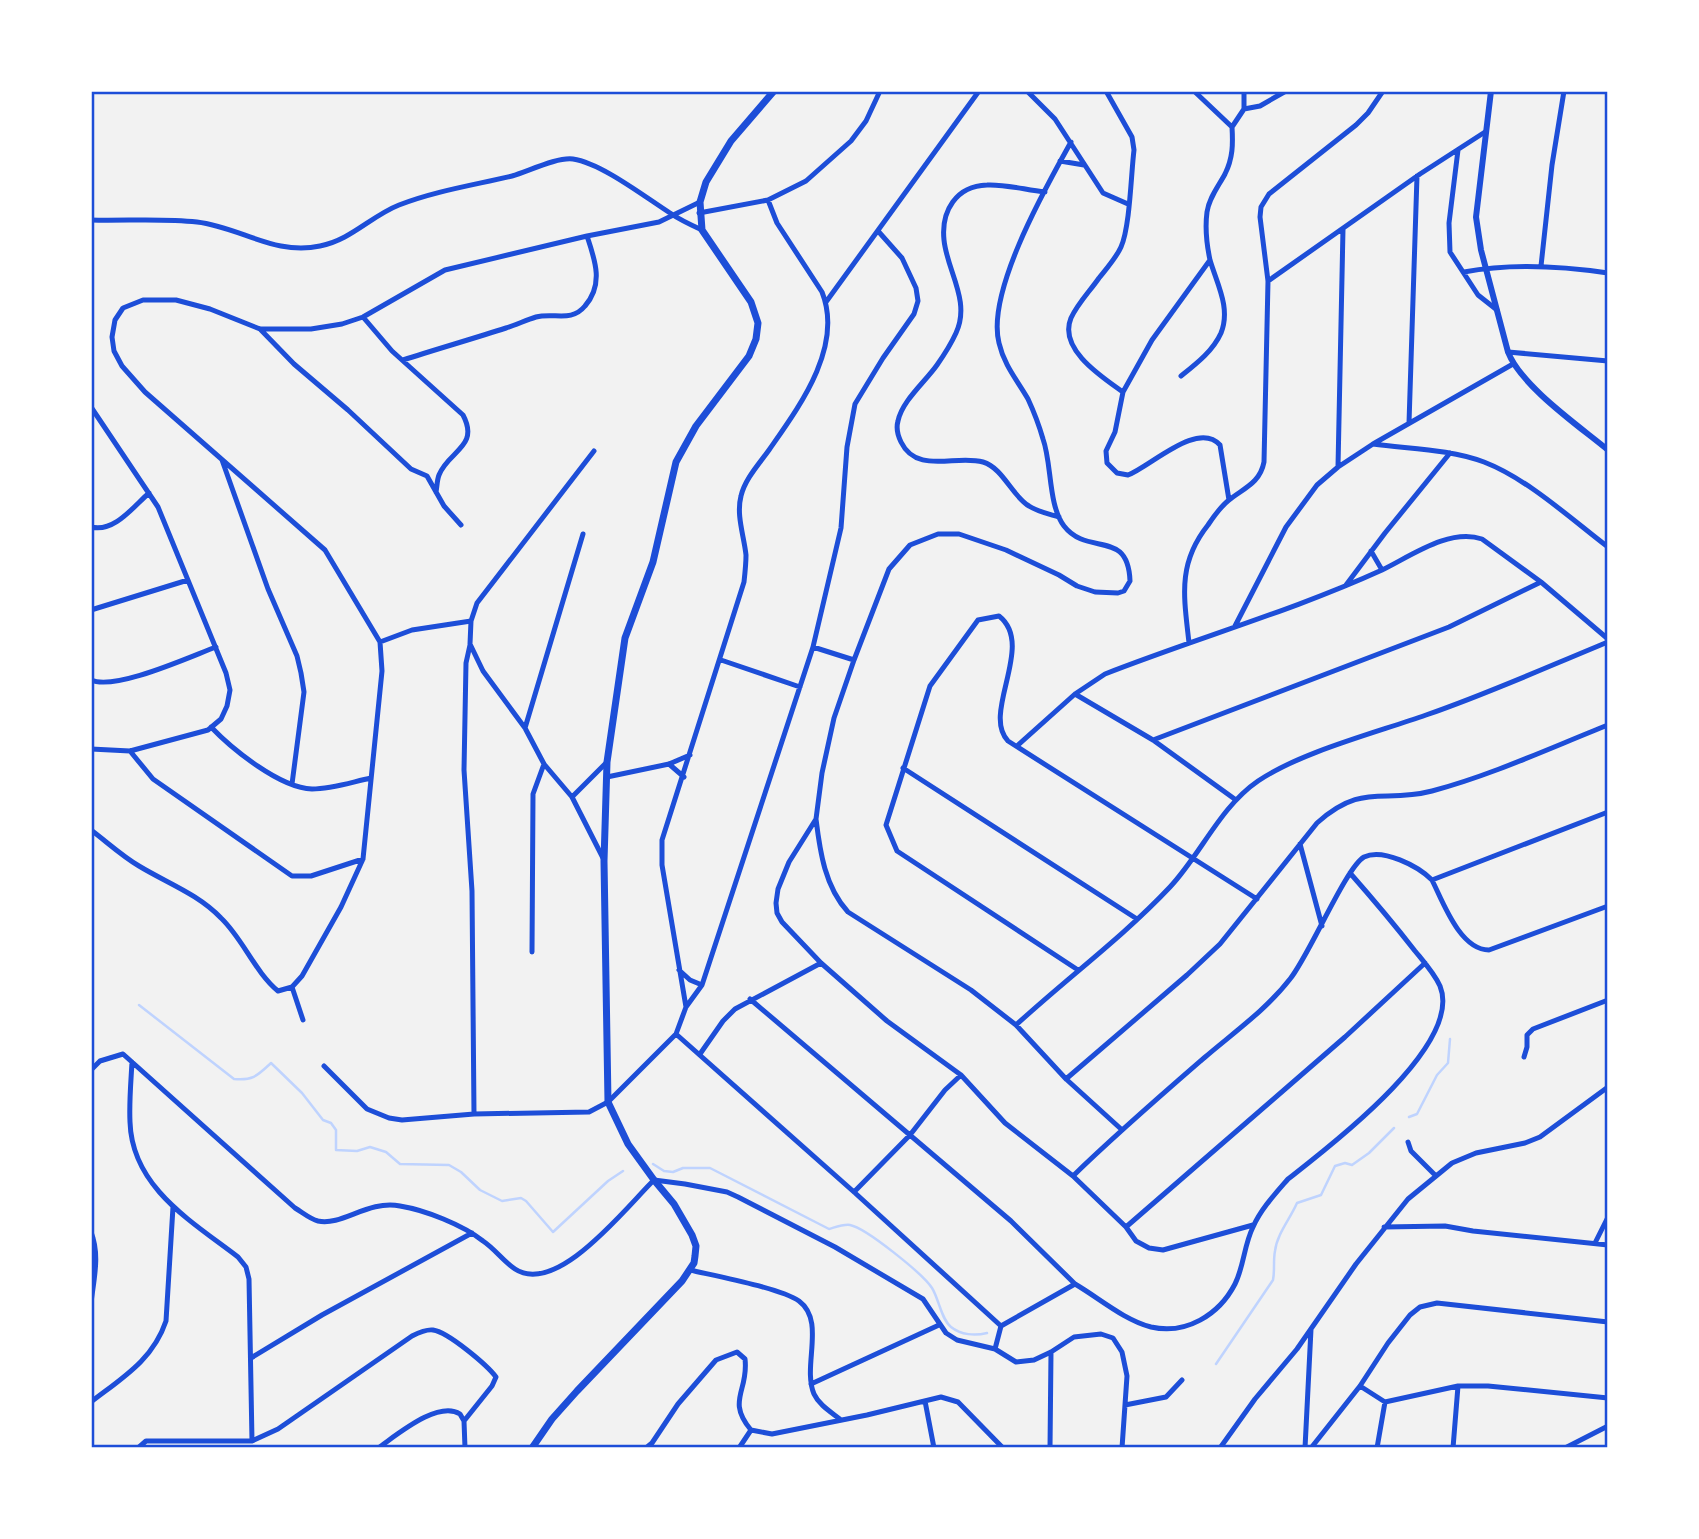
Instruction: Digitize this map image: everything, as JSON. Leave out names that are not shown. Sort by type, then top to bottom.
[{"type":"main road","points":[[532,1448],[560,1409],[632,1335],[694,1263],[696,1246],[692,1235],[674,1204],[628,1144],[608,1102],[604,862],[607,762],[625,638],[653,562],[676,462],[696,426],[749,356],[756,339],[758,323],[751,302],[702,230],[700,202],[706,182],[730,141],[774,91]]},
{"type":"street","points":[[699,213],[768,200],[807,181],[851,141],[866,121],[880,91]]},
{"type":"street","points":[[826,302],[979,91]]},
{"type":"street","points":[[1027,91],[1055,119],[1103,193],[1128,204]]},
{"type":"street","points":[[1106,91],[1132,137],[1134,150],[1122,245],[1079,305],[1070,320],[1069,329],[1070,339],[1076,350],[1123,392]]},
{"type":"street","points":[[1194,91],[1232,127]]},
{"type":"street","points":[[1181,376],[1212,348],[1221,333],[1223,300],[1210,260],[1206,216],[1208,204],[1231,161],[1232,127],[1244,109],[1244,91]]},
{"type":"street","points":[[1244,109],[1260,106],[1286,91]]},
{"type":"street","points":[[1189,643],[1184,588],[1192,548],[1229,500],[1260,476],[1264,462],[1268,281],[1261,217],[1264,200],[1340,139],[1368,113],[1383,91]]},
{"type":"street","points":[[1491,91],[1476,204],[1477,228],[1508,352],[1513,365],[1534,387],[1608,450]]},
{"type":"street","points":[[1541,266],[1552,165],[1564,91]]},
{"type":"street","points":[[1268,281],[1417,176],[1485,132]]},
{"type":"street","points":[[1072,142],[1060,161],[1009,271],[998,306],[996,324],[1004,360],[1027,398],[1046,446],[1059,517],[1065,527],[1075,534],[1124,554],[1130,581],[1124,591],[1108,594],[1095,592],[1077,586],[1006,550],[959,534],[938,534],[910,544],[889,569],[834,718],[822,773],[816,819],[824,866],[837,900],[848,912],[971,990],[1016,1025],[1066,1079],[1121,1129]]},
{"type":"street","points":[[1458,149],[1448,238],[1450,252],[1478,295],[1497,310]]},
{"type":"street","points":[[91,220],[197,222],[217,226],[273,246],[319,247],[357,232],[390,209],[417,198],[573,159],[594,167],[702,230]]},
{"type":"street","points":[[1060,161],[1084,164]]},
{"type":"street","points":[[1409,423],[1417,176]]},
{"type":"street","points":[[1045,192],[987,185],[958,194],[948,208],[944,223],[944,242],[959,291],[961,320],[938,365],[904,409],[898,420],[897,430],[906,452],[915,457],[945,462],[985,463],[994,468],[1027,506],[1059,517]]},
{"type":"street","points":[[686,1007],[662,865],[662,840],[744,582],[746,568],[739,511],[740,498],[752,472],[812,384],[824,350],[827,321],[826,302],[822,292],[777,223],[768,200]]},
{"type":"street","points":[[91,830],[137,865],[199,898],[222,918],[269,983],[278,990],[292,988],[302,976],[341,907],[363,859],[382,671],[380,642],[325,550],[145,392],[122,366],[114,351],[112,337],[115,320],[123,307],[143,300],[176,300],[210,309],[260,329],[311,329],[342,324],[363,317],[445,270],[659,222],[700,202]]},
{"type":"street","points":[[1338,467],[1343,229]]},
{"type":"street","points":[[324,1066],[367,1109],[389,1118],[589,1112],[608,1102],[676,1034],[686,1007],[702,985],[813,647],[841,528],[847,447],[855,404],[914,314],[918,301],[916,288],[906,266],[878,231]]},
{"type":"street","points":[[403,360],[537,317],[571,317],[579,313],[595,289],[597,275],[597,264],[587,236]]},
{"type":"street","points":[[1210,260],[1152,340],[1123,392],[1115,432],[1106,451],[1107,463],[1111,468],[1117,473],[1128,475],[1185,442],[1204,437],[1212,439],[1220,445],[1229,500]]},
{"type":"street","points":[[1464,272],[1486,268],[1541,266],[1605,273],[1608,266]]},
{"type":"street","points":[[363,317],[392,351],[463,415],[468,425],[468,435],[462,447],[439,474],[436,492]]},
{"type":"street","points":[[260,329],[294,364],[411,469],[427,476],[444,506],[461,524]]},
{"type":"street","points":[[1508,352],[1608,361]]},
{"type":"street","points":[[1235,626],[1286,527],[1317,485],[1338,467],[1373,444],[1513,365]]},
{"type":"street","points":[[91,407],[158,507],[216,647],[230,690],[221,719],[211,727],[130,751],[91,749]]},
{"type":"street","points":[[1373,444],[1450,453],[1485,462],[1525,484],[1608,547]]},
{"type":"street","points":[[474,1114],[472,891],[464,770],[466,663],[471,621],[477,603],[594,451]]},
{"type":"street","points":[[1346,585],[1450,453]]},
{"type":"street","points":[[222,458],[268,589],[297,656],[301,673],[304,692],[292,784]]},
{"type":"street","points":[[91,527],[112,525],[149,493]]},
{"type":"street","points":[[525,728],[583,534]]},
{"type":"street","points":[[1016,1025],[1169,888],[1194,859],[1236,800],[1261,780],[1281,768],[1457,704],[1608,641],[1541,582],[1482,539],[1472,535],[1455,538],[1429,546],[1346,585],[1105,674],[1075,694],[1017,746]]},
{"type":"street","points":[[1371,551],[1382,570]]},
{"type":"street","points":[[91,610],[188,580]]},
{"type":"street","points":[[1153,740],[1449,627],[1541,582]]},
{"type":"street","points":[[1078,970],[897,851],[886,825],[930,686],[978,620],[999,616],[1008,623],[1013,638],[1005,695],[1000,711],[1003,736],[1257,899]]},
{"type":"street","points":[[380,642],[412,630],[471,621]]},
{"type":"street","points":[[470,644],[483,671],[525,728],[544,764],[572,797],[604,862]]},
{"type":"street","points":[[91,680],[104,684],[123,681],[216,647]]},
{"type":"street","points":[[813,647],[854,660]]},
{"type":"street","points":[[721,660],[800,687]]},
{"type":"street","points":[[1075,694],[1153,740],[1236,800]]},
{"type":"street","points":[[1066,1079],[1220,944],[1317,823],[1343,803],[1366,796],[1431,791],[1496,770],[1608,725]]},
{"type":"street","points":[[211,727],[240,755],[292,784],[311,789],[371,778]]},
{"type":"street","points":[[130,751],[153,779],[292,876],[311,876],[363,859]]},
{"type":"street","points":[[607,777],[669,764],[690,755]]},
{"type":"street","points":[[572,797],[607,762]]},
{"type":"street","points":[[532,951],[533,794],[544,764]]},
{"type":"street","points":[[669,764],[684,777]]},
{"type":"street","points":[[903,768],[1137,919]]},
{"type":"street","points":[[1432,880],[1608,812]]},
{"type":"street","points":[[816,819],[789,862],[778,889],[776,903],[782,922],[821,963],[887,1021],[961,1075],[1005,1123],[1073,1176],[1126,1227],[1136,1241],[1149,1248],[1163,1250],[1253,1225]]},
{"type":"street","points":[[1300,844],[1322,926]]},
{"type":"street","points":[[1073,1176],[1121,1129],[1279,993],[1304,961],[1350,873],[1361,859],[1379,854],[1419,870],[1432,880],[1467,941],[1481,950],[1489,950],[1608,906]]},
{"type":"street","points":[[750,999],[1011,1222],[1075,1284],[1124,1315],[1150,1327],[1179,1329],[1191,1326],[1213,1312],[1236,1283],[1253,1225],[1288,1179],[1383,1099],[1412,1069],[1441,1014],[1443,998],[1440,987],[1425,963],[1350,873]]},
{"type":"street","points":[[699,1054],[735,1009],[821,963]]},
{"type":"street","points":[[1126,1227],[1345,1037],[1425,963]]},
{"type":"street","points":[[679,970],[687,978],[702,985]]},
{"type":"street","points":[[292,988],[303,1020]]},
{"type":"street","points":[[1524,1057],[1527,1035],[1533,1029],[1608,1000]]},
{"type":"street","points":[[676,1034],[1001,1326]]},
{"type":"street","points":[[91,1070],[100,1061],[123,1054],[295,1208],[316,1221],[328,1222],[376,1205],[402,1206],[472,1233],[514,1269],[525,1274],[541,1273],[564,1265],[587,1248],[654,1180],[727,1192],[835,1247],[923,1299],[939,1325],[957,1340],[995,1349],[1016,1362],[1028,1361],[1051,1352],[1074,1337],[1101,1334],[1112,1338],[1125,1361],[1122,1448]]},
{"type":"street","points":[[132,1062],[130,1122],[134,1149],[142,1170],[173,1207],[238,1257],[246,1267],[249,1279],[252,1441]]},
{"type":"street","points":[[854,1192],[910,1135],[945,1090],[961,1075]]},
{"type":"street","points":[[1220,1448],[1311,1329],[1384,1227],[1408,1199],[1435,1175],[1467,1156],[1540,1137],[1608,1087]]},
{"type":"street","points":[[1408,1142],[1411,1152],[1435,1175]]},
{"type":"street","points":[[91,1402],[152,1352],[161,1337],[166,1321],[173,1207]]},
{"type":"street","points":[[1595,1243],[1608,1217]]},
{"type":"street","points":[[1384,1227],[1445,1226],[1608,1245]]},
{"type":"street","points":[[91,1232],[97,1260],[91,1303]]},
{"type":"street","points":[[251,1358],[322,1315],[472,1233]]},
{"type":"street","points":[[690,1270],[782,1293],[804,1305],[813,1322],[811,1384],[818,1401],[841,1420]]},
{"type":"street","points":[[995,1349],[1001,1326],[1075,1284]]},
{"type":"street","points":[[1311,1448],[1360,1386],[1410,1315],[1427,1304],[1608,1322]]},
{"type":"street","points":[[811,1384],[939,1325]]},
{"type":"street","points":[[1305,1448],[1311,1329]]},
{"type":"street","points":[[138,1448],[146,1441],[252,1441],[278,1429],[412,1336],[433,1330],[442,1333],[484,1364],[496,1377],[464,1421]]},
{"type":"street","points":[[646,1448],[652,1446],[678,1404],[716,1360],[737,1352],[745,1359],[746,1371],[738,1410],[741,1419],[751,1430],[772,1434],[941,1397],[958,1402],[1003,1448]]},
{"type":"street","points":[[1050,1448],[1051,1352]]},
{"type":"street","points":[[1125,1405],[1166,1397],[1182,1380]]},
{"type":"street","points":[[1360,1386],[1385,1402],[1458,1386],[1488,1386],[1608,1398]]},
{"type":"street","points":[[1453,1448],[1458,1386]]},
{"type":"street","points":[[925,1401],[934,1448]]},
{"type":"street","points":[[1377,1448],[1385,1402]]},
{"type":"street","points":[[379,1448],[425,1417],[454,1410],[464,1421],[464,1448]]},
{"type":"street","points":[[1565,1448],[1608,1426]]},
{"type":"street","points":[[739,1448],[751,1430]]},
{"type":"waterway","points":[[139,1005],[234,1079],[255,1076],[271,1063],[302,1093],[323,1120],[331,1123],[336,1130],[336,1150],[357,1151],[370,1147],[386,1152],[400,1164],[449,1165],[480,1190],[502,1201],[521,1198],[526,1201],[553,1232],[608,1181],[623,1171]]},
{"type":"waterway","points":[[1409,1117],[1417,1114],[1437,1075],[1448,1063],[1450,1039]]},
{"type":"waterway","points":[[1216,1364],[1273,1280],[1276,1245],[1297,1203],[1321,1195],[1335,1166],[1345,1163],[1352,1165],[1369,1153],[1394,1128]]},
{"type":"waterway","points":[[653,1164],[664,1171],[673,1172],[683,1168],[710,1168],[829,1229],[848,1225],[858,1228],[894,1252],[927,1281],[951,1327],[968,1334],[987,1333]]}]
